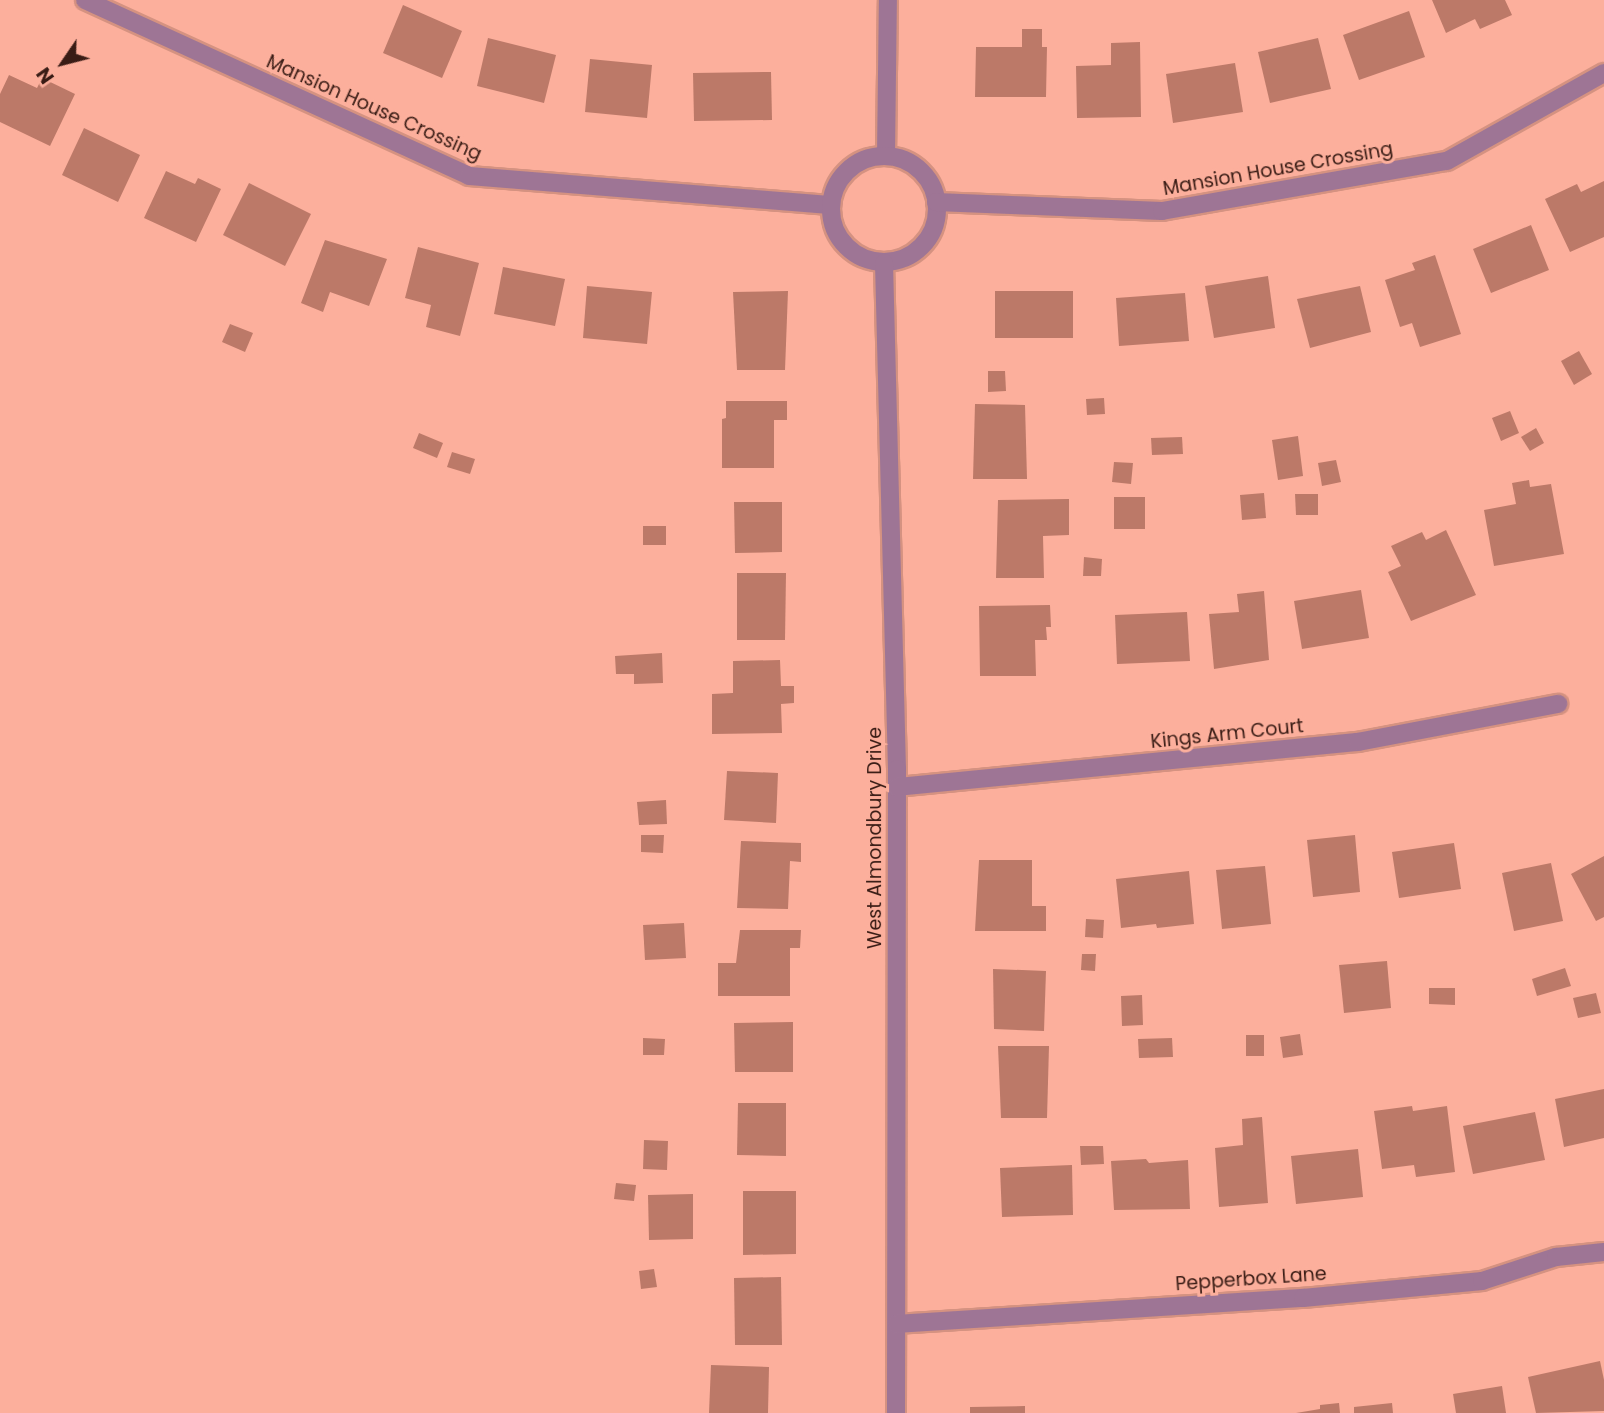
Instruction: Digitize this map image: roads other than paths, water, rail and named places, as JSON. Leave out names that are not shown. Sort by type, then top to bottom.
[{"type":"street","name":"Mansion House Crossing","points":[[85,0],[469,176],[830,205]]},
{"type":"street","points":[[886,155],[888,0]]},
{"type":"street","name":"Mansion House Crossing","points":[[936,202],[1162,211],[1447,161],[1604,73]]},
{"type":"street","points":[[886,155],[900,158],[919,170],[933,188],[936,220],[929,237],[917,251],[902,259],[884,263],[859,255],[839,238],[832,222],[830,205],[834,189],[855,164],[886,155]]},
{"type":"street","name":"West Almondbury Drive","points":[[884,263],[897,787],[896,1413]]},
{"type":"street","name":"Kings Arm Court","points":[[897,787],[1358,742],[1558,704]]},
{"type":"street","name":"Pepperbox Lane","points":[[897,1324],[1303,1298],[1482,1281],[1556,1257],[1604,1252]]}]
